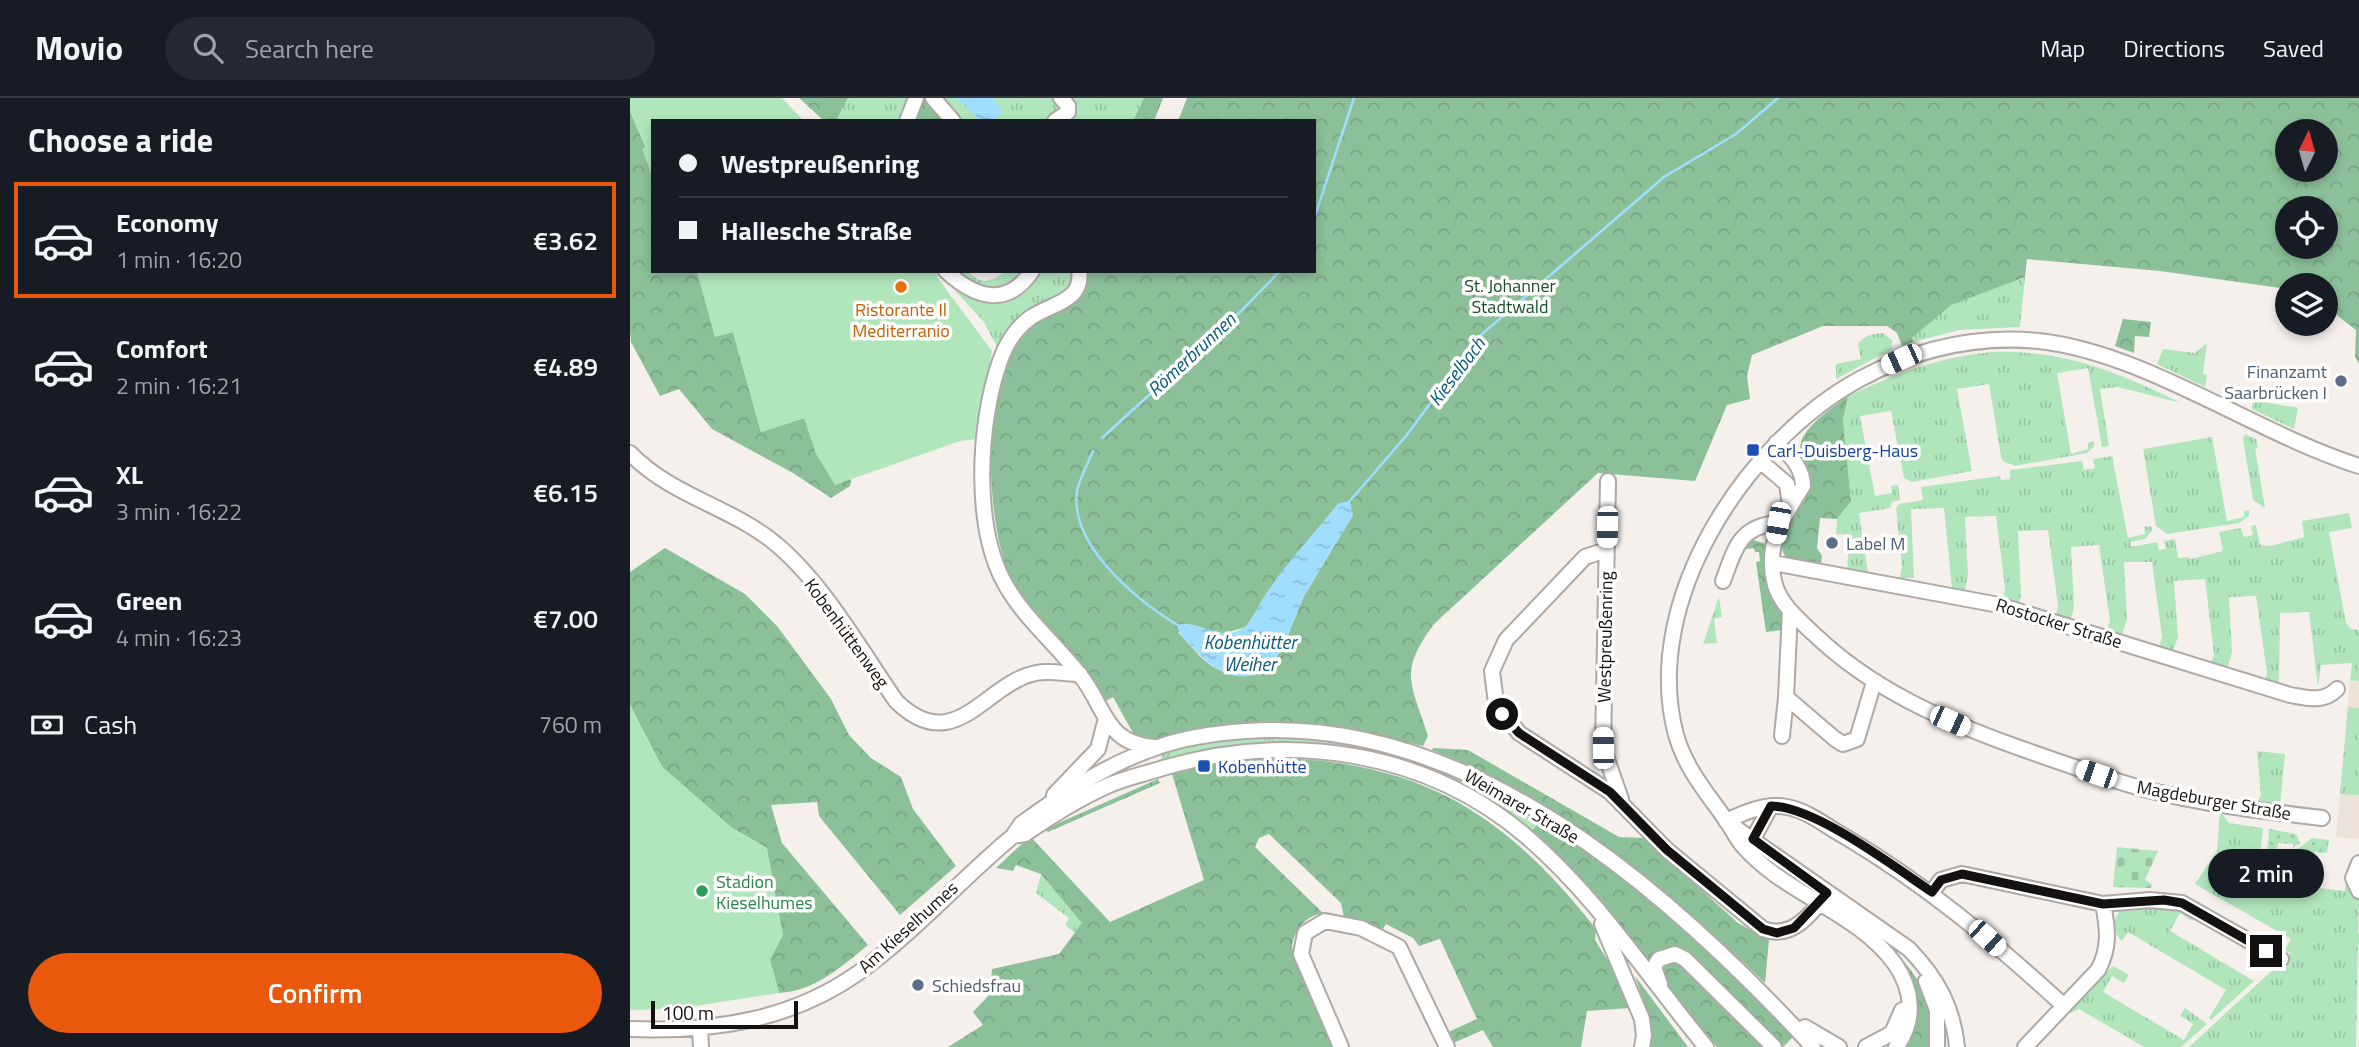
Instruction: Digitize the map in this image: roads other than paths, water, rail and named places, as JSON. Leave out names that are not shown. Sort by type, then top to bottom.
[{"type":"street","points":[[908,119],[916,98]]},
{"type":"street","points":[[933,98],[951,119]]},
{"type":"street","points":[[1058,119],[1068,112],[1062,98]]},
{"type":"street","points":[[949,273],[976,292],[997,295],[1015,290],[1030,273]]},
{"type":"street","points":[[1079,273],[1076,292],[1068,299],[1031,317],[1005,349],[986,424],[983,486],[991,545],[1004,582],[1080,674],[1116,735],[1119,773]]},
{"type":"street","points":[[1957,1047],[1951,1014],[1928,968],[1909,950],[1881,931],[1751,854],[1698,784],[1677,736],[1670,701],[1671,648],[1683,596],[1704,544],[1728,505],[1776,443],[1802,419],[1841,390],[1901,359],[1931,349],[1971,342],[2027,341],[2060,344],[2108,357],[2283,436],[2359,466]]},
{"type":"street","name":"Magdeburger Straße","points":[[1776,443],[1791,456],[1803,479],[1803,486],[1778,523],[1773,563],[1776,587],[1790,611],[1831,650],[1874,682],[1963,727],[2096,774],[2203,802],[2322,818]]},
{"type":"street","name":"Kobenhüttenweg","points":[[630,453],[654,475],[760,533],[786,553],[812,582],[897,701],[911,713],[933,720],[954,720],[975,711],[1019,680],[1035,673],[1080,674]]},
{"type":"street","points":[[1760,461],[1787,484],[1790,505]]},
{"type":"street","name":"Westpreußenring","points":[[1608,481],[1603,748],[1623,803]]},
{"type":"street","points":[[1723,581],[1745,534],[1755,527],[1778,523]]},
{"type":"street","name":"Westpreußenring","points":[[1606,550],[1586,557],[1506,640],[1494,663],[1492,690],[1502,714],[1519,733],[1588,776],[1623,803],[1667,850],[1763,929],[1786,932],[1805,919],[1823,899]]},
{"type":"street","name":"Rostocker Straße","points":[[1773,563],[2000,605],[2290,695],[2318,699],[2337,689]]},
{"type":"street","name":"Magdeburger Straße","points":[[1782,736],[1790,611]]},
{"type":"street","points":[[1786,697],[1835,739],[1843,744],[1852,743],[1857,739],[1874,682]]},
{"type":"street","points":[[1047,805],[1056,792],[1091,758],[1100,743],[1106,718]]},
{"type":"street","name":"Weimarer Straße","points":[[1047,805],[1119,773],[1156,747],[1234,732],[1303,731],[1378,743],[1447,765],[1499,790],[1586,843],[1671,908],[1765,995],[1813,1047]]},
{"type":"street","points":[[1116,735],[1134,745],[1156,747]]},
{"type":"street","points":[[1100,743],[1119,773]]},
{"type":"street","points":[[1119,773],[1202,757],[1271,750],[1339,753],[1395,764],[1440,781],[1488,807],[1542,851],[1599,912],[1706,1047]]},
{"type":"street","name":"Am Kieselhumes","points":[[1013,836],[1025,834],[1119,773]]},
{"type":"street","name":"Am Kieselhumes","points":[[630,1029],[700,1030],[767,1017],[804,1003],[840,984],[903,935],[960,880],[1013,836],[1021,824],[1047,805]]},
{"type":"street","points":[[1726,821],[1748,811],[1771,806],[1799,810],[1932,892],[2063,1005]]},
{"type":"street","points":[[1753,839],[1771,806]]},
{"type":"street","points":[[1726,821],[1753,839],[1893,962],[1905,985],[1911,1014],[1896,1047]]},
{"type":"street","points":[[2359,863],[2353,878],[2359,891]]},
{"type":"street","points":[[1932,892],[1941,880],[1962,874],[2103,904],[2164,900],[2182,903],[2281,959]]},
{"type":"street","points":[[2025,1047],[2098,970],[2105,957],[2109,937],[2103,904]]},
{"type":"street","points":[[1599,912],[1642,1019],[1642,1047]]},
{"type":"street","points":[[1342,1047],[1301,954],[1305,933],[1325,921],[1362,928],[1399,947],[1447,1047]]},
{"type":"street","points":[[1881,931],[1906,952],[1933,995],[1939,1024],[1937,1047]]},
{"type":"street","points":[[1668,1000],[1654,967],[1659,959],[1675,954],[1695,968],[1774,1047]]},
{"type":"street","points":[[1866,1047],[1882,1041],[1898,1025],[1905,985]]},
{"type":"street","points":[[1765,995],[1817,1037],[1839,1047]]},
{"type":"street","points":[[700,1030],[701,1047]]},
{"type":"water","points":[[956,98],[993,98],[1003,112],[995,119],[979,119]]},
{"type":"water","name":"Kobenhütter Weiher","points":[[1350,501],[1353,515],[1304,596],[1286,640],[1269,670],[1236,676],[1218,669],[1200,656],[1179,632],[1177,625],[1191,624],[1220,633],[1235,632],[1245,627],[1299,550],[1339,503]]},
{"type":"waterway","name":"Römerbrunnen","points":[[1316,213],[1354,98]]},
{"type":"waterway","name":"Kieselbach","points":[[1349,502],[1406,436],[1481,335],[1664,177],[1736,134],[1778,98]]},
{"type":"waterway","name":"Römerbrunnen","points":[[1102,438],[1241,311],[1278,273]]},
{"type":"waterway","name":"Römerbrunnen","points":[[1093,451],[1077,491],[1077,512],[1084,532],[1095,551],[1127,587],[1179,626]]},
{"type":"place","name":"Ristorante Il Mediterranio","points":[[901,287]]},
{"type":"place","name":"Finanzamt Saarbrücken I","points":[[2341,381]]},
{"type":"place","name":"Carl-Duisberg-Haus","points":[[1753,450]]},
{"type":"place","name":"Label M","points":[[1832,543]]},
{"type":"place","name":"Kobenhütte","points":[[1204,766]]},
{"type":"place","name":"Stadion Kieselhumes","points":[[702,891]]},
{"type":"place","name":"Schiedsfrau","points":[[918,985]]},
{"type":"park label","name":"St. Johanner Stadtwald","points":[[1510,295]]}]
